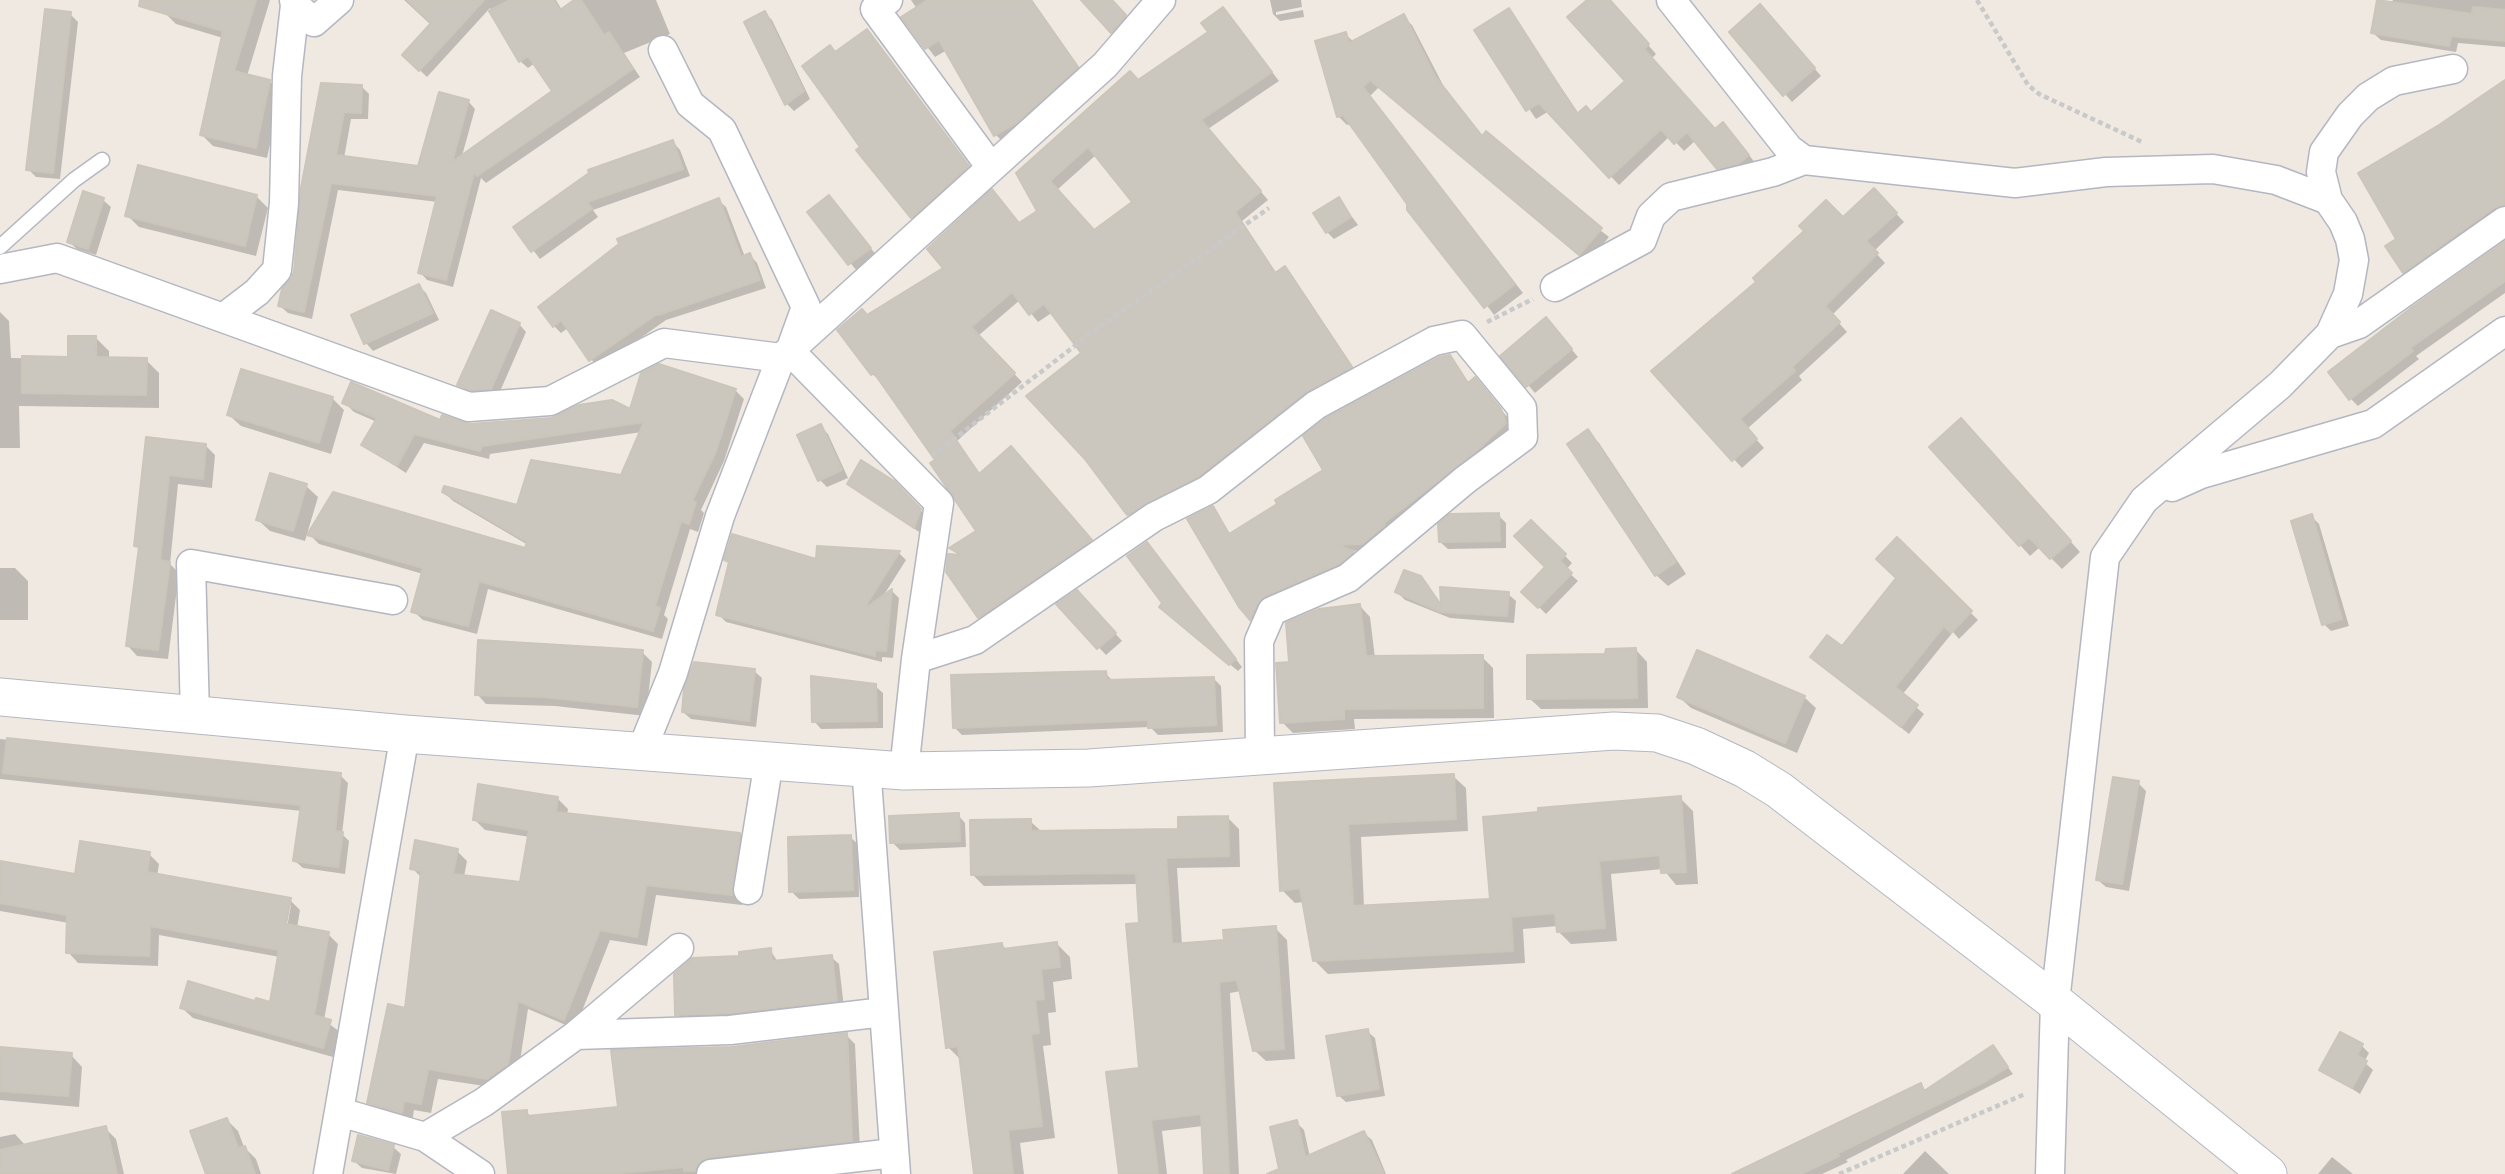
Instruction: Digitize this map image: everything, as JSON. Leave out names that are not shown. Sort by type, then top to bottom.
[{"type":"street","points":[[295,3],[314,22],[339,0]]},
{"type":"street","points":[[888,0],[875,9],[990,166]]},
{"type":"street","points":[[785,355],[990,166],[1105,65],[1161,0]]},
{"type":"street","points":[[1671,0],[1789,149],[1804,160]]},
{"type":"street","points":[[223,318],[257,292],[277,270],[284,203],[287,76],[295,3]]},
{"type":"street","points":[[641,752],[673,673],[720,516],[807,307],[722,130],[690,104],[663,50]]},
{"type":"street","points":[[2050,1174],[2055,1082],[2055,1002],[2105,557],[2144,500],[2280,385],[2330,334],[2348,294],[2354,260],[2343,222],[2328,200],[2321,172],[2324,152],[2350,115],[2368,97],[2394,81],[2453,69]]},
{"type":"street","points":[[1555,288],[1642,240],[1651,216],[1671,197],[1773,172],[1804,160],[2015,183],[2106,172],[2213,169],[2276,180],[2328,200]]},
{"type":"street","points":[[2330,334],[2360,324],[2505,221]]},
{"type":"street","points":[[0,269],[57,258],[469,407],[550,401],[664,342],[785,355],[910,472],[939,503],[916,659],[904,771]]},
{"type":"street","points":[[2144,500],[2201,474],[2373,424],[2505,331]]},
{"type":"street","points":[[916,659],[975,640],[1154,517],[1208,490],[1316,405],[1434,341],[1462,335],[1522,408],[1523,437],[1465,480],[1348,578],[1272,611],[1259,641],[1260,754]]},
{"type":"street","points":[[195,716],[191,564],[393,600]]},
{"type":"street","points":[[0,697],[405,734],[866,766],[904,771],[1089,768],[1614,731],[1657,733],[1745,769],[1779,790],[2055,1002],[2268,1174]]},
{"type":"street","points":[[328,1174],[405,734]]},
{"type":"street","points":[[748,890],[769,761]]},
{"type":"street","points":[[711,1174],[895,1163],[866,766]]},
{"type":"street","points":[[425,1137],[484,1102],[576,1035],[679,948]]},
{"type":"street","points":[[576,1035],[730,1030],[884,1012]]},
{"type":"street","points":[[340,1112],[425,1137],[480,1174]]},
{"type":"lane","points":[[0,247],[74,180],[102,160]]},
{"type":"path","points":[[1977,0],[2028,85],[2039,94],[2142,141],[2171,169]]},
{"type":"path","points":[[910,472],[1098,328],[1269,208]]},
{"type":"path","points":[[1462,335],[1555,288]]},
{"type":"path","points":[[1839,1174],[2055,1082]]},
{"type":"building","points":[[140,0],[256,0],[234,71],[270,80],[256,148],[200,135],[223,31],[139,6]]},
{"type":"building","points":[[407,0],[484,0],[419,71],[402,55],[431,23]]},
{"type":"building","points":[[510,0],[554,0],[560,10],[574,0],[581,0],[604,35],[609,32],[633,69],[477,176],[474,172],[446,280],[418,273],[437,196],[331,183],[304,312],[278,306],[282,289],[294,272],[301,188],[321,83],[362,85],[361,113],[344,112],[336,155],[418,166],[439,92],[469,100],[452,162],[552,91],[528,56],[519,62],[489,11]]},
{"type":"building","points":[[928,0],[1031,0],[1078,67],[1015,124],[994,136],[939,40],[925,49],[901,17]]},
{"type":"building","points":[[1081,0],[1112,0],[1126,15],[1111,33]]},
{"type":"building","points":[[1587,0],[1610,0],[1649,44],[1644,49],[1715,129],[1723,122],[1749,155],[1739,163],[1717,169],[1687,132],[1674,144],[1661,129],[1609,178],[1539,103],[1526,111],[1474,30],[1509,8],[1577,114],[1586,106],[1591,112],[1625,81],[1567,17]]},
{"type":"building","points":[[2377,0],[2472,14],[2473,7],[2505,10],[2505,41],[2451,36],[2449,46],[2371,33]]},
{"type":"building","points":[[1760,4],[1815,68],[1783,96],[1729,32]]},
{"type":"building","points":[[1223,7],[1272,72],[1201,120],[1261,191],[1235,212],[1275,273],[1285,266],[1352,367],[1306,392],[1199,476],[1127,515],[1084,458],[1026,396],[1081,353],[1044,304],[1029,315],[1012,292],[971,327],[1015,373],[950,431],[979,474],[1011,446],[1092,540],[978,618],[946,572],[948,554],[961,555],[949,548],[976,531],[930,463],[935,460],[874,373],[871,375],[837,330],[862,309],[867,315],[943,268],[927,249],[992,189],[1019,223],[1037,211],[1016,173],[1130,71],[1138,80],[1208,32],[1201,23]],"holes":[[[1088,147],[1132,202],[1094,230],[1050,181]]]},
{"type":"building","points":[[45,9],[71,12],[53,173],[26,170]]},
{"type":"building","points":[[765,11],[804,91],[785,105],[744,22]]},
{"type":"building","points":[[1404,14],[1435,76],[1482,136],[1486,131],[1602,228],[1579,255],[1370,80],[1363,87],[1515,284],[1484,308],[1407,210],[1407,204],[1343,115],[1337,117],[1315,41],[1346,32],[1349,43]]},
{"type":"building","points":[[867,29],[969,166],[911,218],[856,150],[860,147],[802,66],[830,45],[835,52]]},
{"type":"building","points":[[2505,80],[2505,205],[2495,207],[2403,273],[2385,246],[2396,239],[2358,173],[2439,125]]},
{"type":"building","points":[[673,140],[683,169],[587,202],[592,209],[531,252],[513,227],[589,173],[588,170]]},
{"type":"building","points":[[138,165],[257,195],[245,246],[125,216]]},
{"type":"building","points":[[1874,188],[1897,213],[1866,241],[1878,253],[1825,306],[1840,322],[1792,367],[1795,371],[1740,419],[1757,439],[1732,461],[1651,371],[1756,282],[1753,278],[1804,231],[1799,226],[1826,200],[1843,217]]},
{"type":"building","points":[[83,191],[104,198],[88,249],[67,242]]},
{"type":"building","points":[[829,195],[871,248],[848,265],[807,212]]},
{"type":"building","points":[[1339,197],[1351,217],[1326,233],[1313,213]]},
{"type":"building","points":[[719,198],[741,257],[750,253],[760,280],[658,315],[660,312],[589,361],[561,320],[553,327],[538,307],[619,244],[617,239]]},
{"type":"building","points":[[2505,241],[2505,281],[2410,348],[2413,351],[2349,400],[2328,372]]},
{"type":"building","points":[[419,284],[433,313],[364,344],[351,315]]},
{"type":"building","points":[[491,310],[520,323],[491,389],[471,390],[457,385]]},
{"type":"building","points":[[1546,317],[1572,349],[1526,387],[1500,356]]},
{"type":"building","points":[[68,336],[96,336],[96,357],[147,358],[146,395],[22,393],[22,356],[68,357]]},
{"type":"building","points":[[1450,355],[1468,383],[1475,377],[1501,409],[1506,423],[1475,452],[1384,523],[1385,525],[1362,544],[1337,545],[1354,551],[1339,564],[1265,596],[1257,604],[1250,620],[1239,607],[1187,519],[1213,506],[1229,534],[1277,504],[1275,500],[1323,470],[1303,436],[1325,419],[1440,357]]},
{"type":"building","points":[[659,364],[736,389],[716,451],[692,501],[696,502],[689,524],[681,521],[655,606],[660,608],[653,631],[479,581],[468,626],[411,612],[423,568],[307,535],[333,492],[525,548],[527,542],[442,492],[444,486],[517,505],[531,460],[621,475],[644,422],[482,446],[480,451],[414,434],[397,466],[361,445],[377,418],[342,403],[351,382],[440,420],[442,415],[470,424],[551,418],[579,405],[612,400],[630,409],[641,373]]},
{"type":"building","points":[[241,369],[333,397],[319,443],[227,415]]},
{"type":"building","points":[[1961,418],[2071,541],[2050,559],[2029,537],[2019,546],[1929,447]]},
{"type":"building","points":[[821,424],[842,470],[818,481],[797,435]]},
{"type":"building","points":[[1588,429],[1676,562],[1655,576],[1567,444]]},
{"type":"building","points":[[146,437],[206,444],[203,479],[169,475],[160,560],[170,562],[158,650],[126,646],[139,547],[134,546]]},
{"type":"building","points":[[861,460],[894,481],[921,509],[914,528],[847,484]]},
{"type":"building","points":[[270,473],[307,484],[293,531],[256,520]]},
{"type":"building","points":[[1499,513],[1500,541],[1439,542],[1438,524],[1450,514]]},
{"type":"building","points":[[2312,514],[2342,619],[2322,625],[2291,521]]},
{"type":"building","points":[[1531,520],[1566,554],[1560,561],[1572,573],[1538,608],[1521,592],[1545,567],[1514,536]]},
{"type":"building","points":[[732,534],[816,559],[817,546],[900,551],[863,610],[892,589],[886,651],[875,650],[875,656],[716,615],[729,562],[724,560]]},
{"type":"building","points":[[1897,537],[1972,611],[1951,633],[1944,626],[1895,687],[1918,705],[1901,727],[1810,657],[1827,635],[1842,646],[1896,578],[1876,559]]},
{"type":"building","points":[[1147,542],[1236,659],[1229,665],[1159,607],[1162,603],[1127,556]]},
{"type":"building","points":[[1404,570],[1421,576],[1441,605],[1440,587],[1509,592],[1507,616],[1441,612],[1395,592]]},
{"type":"building","points":[[1077,590],[1116,633],[1097,649],[1056,604]]},
{"type":"building","points":[[1360,604],[1366,656],[1483,655],[1483,708],[1344,709],[1344,719],[1280,723],[1276,663],[1289,662],[1286,623],[1319,609]]},
{"type":"building","points":[[478,640],[643,650],[637,707],[545,697],[475,695]]},
{"type":"building","points":[[1636,648],[1637,698],[1527,699],[1527,655],[1605,654],[1606,649]]},
{"type":"building","points":[[1697,650],[1805,696],[1785,743],[1677,697]]},
{"type":"building","points":[[694,662],[755,669],[749,721],[682,712],[684,689]]},
{"type":"building","points":[[1106,671],[1107,680],[1214,677],[1216,725],[1148,728],[1148,720],[953,728],[951,675]]},
{"type":"building","points":[[811,676],[876,684],[877,721],[812,722]]},
{"type":"building","points":[[7,738],[341,773],[335,831],[343,832],[338,867],[293,861],[301,805],[3,773]]},
{"type":"building","points":[[1454,774],[1456,819],[1348,824],[1353,906],[1490,899],[1483,817],[1538,812],[1538,808],[1681,796],[1686,872],[1661,873],[1660,855],[1599,861],[1605,928],[1557,932],[1555,913],[1511,917],[1513,951],[1313,961],[1300,888],[1280,891],[1274,783]]},
{"type":"building","points":[[2113,777],[2139,781],[2122,884],[2096,880]]},
{"type":"building","points":[[478,784],[558,797],[556,812],[740,833],[732,895],[646,885],[637,937],[600,930],[564,1020],[518,1001],[508,1064],[487,1079],[428,1069],[421,1104],[404,1101],[402,1113],[367,1103],[388,1004],[405,1008],[421,871],[410,869],[415,840],[458,849],[453,874],[520,882],[529,830],[473,820]]},
{"type":"building","points":[[959,813],[960,841],[890,843],[889,816]]},
{"type":"building","points":[[1228,816],[1229,856],[1166,858],[1172,944],[1224,940],[1223,930],[1276,926],[1284,1049],[1253,1051],[1237,980],[1219,982],[1229,1174],[1204,1174],[1201,1114],[1151,1120],[1158,1174],[1119,1174],[1106,1072],[1139,1068],[1126,924],[1139,923],[1136,873],[971,875],[970,820],[1031,819],[1031,831],[1178,829],[1178,817]]},
{"type":"building","points":[[851,835],[853,890],[789,892],[788,837]]},
{"type":"building","points":[[80,841],[150,852],[147,872],[291,898],[286,924],[329,932],[314,1015],[331,1020],[323,1048],[180,1008],[188,981],[255,1001],[256,998],[270,1002],[279,950],[150,926],[149,956],[66,953],[67,915],[0,903],[0,861],[75,874]]},
{"type":"building","points":[[1057,942],[1060,967],[1041,969],[1044,999],[1035,1000],[1039,1033],[1031,1034],[1042,1126],[1008,1130],[1013,1174],[974,1174],[958,1046],[946,1048],[934,952],[1002,943],[1003,949]]},
{"type":"building","points":[[771,948],[772,961],[832,955],[837,1001],[729,1013],[675,1015],[674,974],[692,958],[739,956],[739,952]]},
{"type":"building","points":[[1368,1029],[1379,1089],[1337,1096],[1326,1036]]},
{"type":"building","points":[[2340,1032],[2363,1044],[2357,1055],[2367,1061],[2352,1088],[2319,1070]]},
{"type":"building","points":[[847,1033],[852,1141],[709,1157],[701,1161],[695,1171],[684,1171],[684,1167],[609,1174],[508,1174],[502,1112],[527,1110],[527,1116],[618,1107],[611,1050],[731,1047]]},
{"type":"building","points":[[1993,1045],[2008,1067],[1986,1081],[1838,1153],[1839,1156],[1801,1174],[1732,1174],[1921,1083],[1924,1091]]},
{"type":"building","points":[[0,1047],[72,1053],[68,1096],[0,1091]]},
{"type":"building","points":[[227,1118],[238,1148],[245,1146],[255,1174],[206,1174],[190,1131]]},
{"type":"building","points":[[1297,1120],[1305,1157],[1364,1131],[1384,1174],[1267,1174],[1279,1169],[1270,1127]]},
{"type":"building","points":[[106,1126],[117,1174],[0,1174],[0,1150]]},
{"type":"building","points":[[358,1135],[394,1145],[388,1170],[352,1161]]}]
